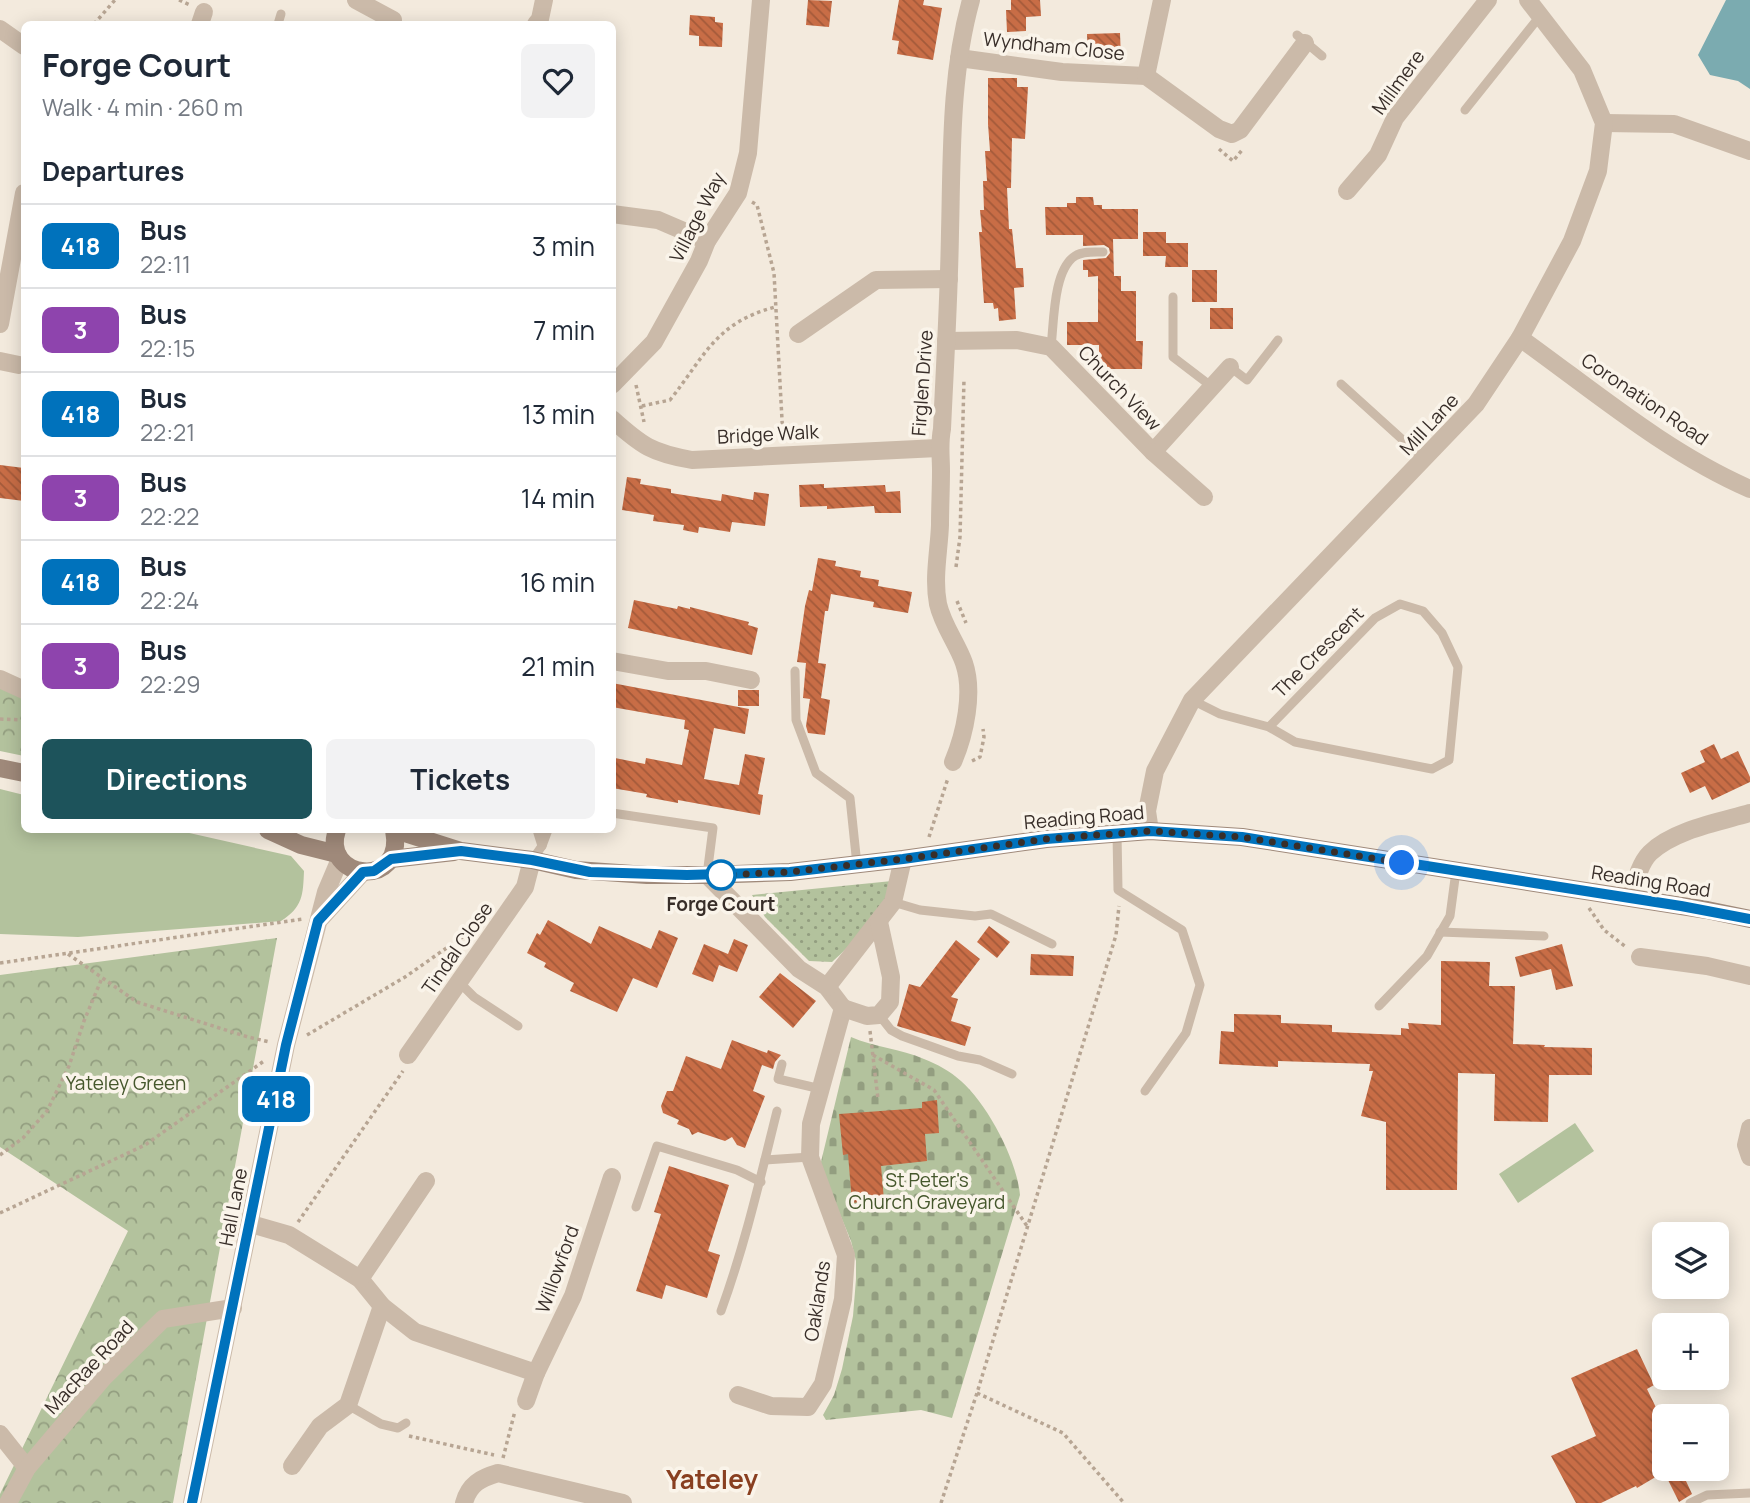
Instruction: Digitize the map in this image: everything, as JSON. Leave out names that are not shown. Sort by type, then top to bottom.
[{"type":"main road","points":[[0,768],[21,772]]},
{"type":"main road","name":"Reading Road","points":[[363,872],[374,871],[391,859],[461,851],[537,853],[590,872],[707,875],[790,872],[1046,839],[1150,831],[1242,837],[1750,919]]},
{"type":"main road","points":[[275,833],[301,845],[339,856]]},
{"type":"main road","points":[[337,833],[335,844],[339,856],[348,867],[363,872]]},
{"type":"main road","points":[[391,859],[397,845],[395,833]]},
{"type":"main road","name":"Reading Road","points":[[404,833],[461,851]]},
{"type":"street","points":[[356,0],[393,21]]},
{"type":"street","points":[[538,21],[544,0]]},
{"type":"street","name":"Village Way","points":[[616,381],[654,342],[699,261],[707,241],[738,193],[748,153],[761,0]]},
{"type":"street","name":"Firglen Drive","points":[[953,762],[961,745],[968,708],[965,665],[944,623],[938,604],[936,571],[941,468],[938,448],[942,429],[949,279],[953,115],[959,58],[971,0]]},
{"type":"street","name":"Wyndham Close","points":[[1146,76],[1161,0]]},
{"type":"street","name":"Millmere","points":[[1347,191],[1378,155],[1395,118],[1488,0]]},
{"type":"street","name":"Mill Lane","points":[[1150,831],[1147,811],[1155,771],[1192,700],[1476,404],[1520,338],[1572,241],[1598,170],[1604,123],[1582,70],[1528,0]]},
{"type":"street","points":[[0,29],[21,44]]},
{"type":"street","name":"Wyndham Close","points":[[959,58],[1062,72],[1146,76],[1219,129],[1232,134],[1240,130],[1301,39]]},
{"type":"street","points":[[1604,123],[1674,124],[1750,151]]},
{"type":"street","points":[[0,324],[21,209]]},
{"type":"street","points":[[616,215],[658,220],[707,241]]},
{"type":"street","points":[[798,334],[876,280],[949,279]]},
{"type":"street","name":"Coronation Road","points":[[1520,338],[1650,432],[1728,479],[1750,489]]},
{"type":"street","name":"Church View","points":[[946,341],[1017,340],[1051,347],[1153,452],[1230,367]]},
{"type":"street","points":[[0,361],[19,365]]},
{"type":"street","name":"Bridge Walk","points":[[616,423],[640,444],[663,455],[692,460],[938,448]]},
{"type":"street","points":[[1153,452],[1204,497]]},
{"type":"street","points":[[616,662],[668,671],[706,671],[751,680]]},
{"type":"street","points":[[0,680],[21,689]]},
{"type":"street","points":[[1630,898],[1649,854],[1698,827],[1750,813]]},
{"type":"street","name":"Tindal Close","points":[[408,1055],[525,887],[537,853]]},
{"type":"street","name":"Hall Lane","points":[[192,1503],[311,920],[326,892],[339,856]]},
{"type":"street","points":[[827,987],[893,902],[903,859]]},
{"type":"street","name":"Hall Lane","points":[[311,920],[363,872]]},
{"type":"street","points":[[707,875],[799,969],[827,987],[843,1008],[873,1016],[890,1002],[891,977],[879,922]]},
{"type":"street","points":[[1640,957],[1707,966],[1750,976]]},
{"type":"street","name":"Oaklands","points":[[738,1395],[771,1406],[808,1407],[823,1384],[843,1299],[846,1255],[810,1157],[811,1124],[843,1008]]},
{"type":"street","points":[[1750,1128],[1746,1146],[1750,1157]]},
{"type":"street","name":"Willowford","points":[[526,1401],[536,1373],[573,1296],[612,1177]]},
{"type":"street","points":[[360,1279],[426,1181]]},
{"type":"street","points":[[251,1224],[289,1235],[360,1279],[382,1306],[415,1332],[536,1373]]},
{"type":"street","points":[[292,1466],[320,1426],[348,1405],[382,1306]]},
{"type":"street","name":"MacRae Road","points":[[8,1503],[27,1468],[104,1377],[163,1319],[233,1308]]},
{"type":"street","points":[[0,1434],[27,1468]]},
{"type":"street","points":[[464,1503],[466,1495],[478,1479],[501,1465],[623,1503]]},
{"type":"lane","points":[[279,21],[281,13]]},
{"type":"lane","points":[[1465,110],[1540,16]]},
{"type":"lane","points":[[1301,39],[1322,56]]},
{"type":"lane","points":[[1051,347],[1060,275],[1068,262],[1079,254],[1103,252]]},
{"type":"lane","points":[[1173,297],[1173,356],[1211,386]]},
{"type":"lane","points":[[1230,367],[1247,380],[1278,340]]},
{"type":"lane","points":[[1342,384],[1425,460]]},
{"type":"lane","name":"The Crescent","points":[[1192,700],[1220,714],[1269,726],[1295,742],[1432,769],[1449,760],[1458,667],[1442,633],[1423,611],[1400,604],[1375,618],[1269,726]]},
{"type":"lane","points":[[795,671],[796,720],[816,773],[850,798],[857,865]]},
{"type":"lane","points":[[616,814],[713,828],[707,875]]},
{"type":"lane","points":[[537,833],[537,853]]},
{"type":"lane","points":[[537,853],[547,833]]},
{"type":"lane","points":[[1118,833],[1118,890],[1182,930],[1200,985],[1186,1033],[1145,1091]]},
{"type":"lane","points":[[1379,1006],[1427,956],[1450,916],[1456,871]]},
{"type":"lane","points":[[893,902],[920,910],[975,916],[991,914],[1052,944]]},
{"type":"lane","points":[[1440,932],[1544,936]]},
{"type":"lane","points":[[459,982],[474,997],[518,1026]]},
{"type":"lane","points":[[873,1016],[902,1036],[958,1056],[980,1060],[1012,1074]]},
{"type":"lane","points":[[782,1065],[778,1079],[821,1089]]},
{"type":"lane","points":[[721,1311],[740,1259],[777,1111]]},
{"type":"lane","points":[[636,1207],[657,1146],[737,1170],[761,1182]]},
{"type":"lane","points":[[765,1160],[810,1157]]},
{"type":"lane","points":[[348,1405],[381,1424],[402,1425]]},
{"type":"lane","points":[[1690,1503],[1707,1494],[1750,1493]]},
{"type":"path","points":[[97,21],[115,0]]},
{"type":"path","points":[[738,193],[757,205],[774,273],[785,454]]},
{"type":"path","points":[[642,406],[670,400],[716,338],[741,320],[775,307]]},
{"type":"path","points":[[630,366],[642,406],[644,432],[640,444]]},
{"type":"path","points":[[0,719],[21,720]]},
{"type":"path","points":[[923,856],[953,762]]},
{"type":"path","points":[[1577,891],[1604,930],[1640,957]]},
{"type":"path","points":[[941,1503],[1116,935],[1121,893]]},
{"type":"path","points":[[0,963],[311,920]]},
{"type":"path","points":[[0,1213],[145,1145],[286,1045],[317,1030],[405,976],[479,926]]},
{"type":"path","points":[[66,953],[137,1002],[248,1037],[286,1045]]},
{"type":"path","points":[[0,1155],[23,1138],[47,1111],[69,1066],[102,978]]},
{"type":"path","points":[[873,1016],[873,1055],[878,1099]]},
{"type":"path","points":[[289,1235],[405,1067],[408,1055]]},
{"type":"path","points":[[873,1055],[934,1090],[1027,1226]]},
{"type":"path","points":[[977,1393],[1063,1433],[1125,1503]]},
{"type":"path","points":[[402,1425],[406,1435],[501,1465],[517,1406],[526,1401]]},
{"type":"green space","points":[[0,686],[21,696],[21,755],[0,751]]},
{"type":"green space","points":[[0,789],[21,794],[21,833],[189,833],[291,856],[304,871],[298,905],[281,921],[78,937],[0,934]]},
{"type":"green space","points":[[892,881],[890,891],[877,913],[832,962],[809,961],[765,917],[752,895]]},
{"type":"green space","name":"Yateley Green","points":[[277,938],[173,1503],[0,1503],[0,1494],[128,1231],[0,1147],[0,975]]},
{"type":"green space","name":"St Peter's Church Graveyard","points":[[851,1037],[924,1059],[961,1081],[991,1118],[1007,1150],[1018,1181],[1020,1195],[952,1418],[921,1410],[826,1420],[823,1415],[834,1395],[842,1369],[853,1316],[856,1279],[856,1261],[851,1241],[820,1166]]},
{"type":"green space","points":[[1575,1123],[1594,1151],[1518,1203],[1499,1174]]},
{"type":"water","points":[[1726,0],[1750,0],[1750,89],[1738,81],[1710,75],[1698,55]]},
{"type":"building","points":[[808,0],[832,1],[829,27],[806,25]]},
{"type":"building","points":[[899,0],[924,0],[923,5],[942,8],[933,60],[897,54],[899,41],[892,40]]},
{"type":"building","points":[[1011,0],[1040,0],[1041,16],[1026,17],[1026,31],[1007,32],[1006,10],[1011,10]]},
{"type":"building","points":[[690,15],[715,17],[715,22],[723,23],[722,47],[699,46],[699,36],[689,35]]},
{"type":"building","points":[[1120,33],[1121,59],[1088,59],[1087,34]]},
{"type":"building","points":[[988,78],[1017,78],[1017,87],[1028,87],[1025,139],[1012,138],[1011,188],[1007,188],[1009,229],[1012,229],[1016,268],[1023,268],[1024,287],[1014,288],[1016,319],[999,321],[998,308],[994,309],[993,303],[984,303],[979,232],[982,232],[980,210],[984,210],[983,181],[987,181],[985,151],[990,151]]},
{"type":"building","points":[[1076,197],[1093,197],[1094,205],[1102,205],[1102,209],[1138,209],[1138,239],[1113,239],[1114,276],[1121,276],[1121,291],[1136,291],[1136,341],[1143,341],[1142,369],[1099,369],[1099,345],[1067,345],[1067,322],[1098,322],[1098,276],[1088,277],[1088,270],[1083,270],[1083,260],[1106,258],[1110,253],[1109,248],[1104,245],[1083,246],[1083,235],[1046,235],[1045,207],[1067,207],[1067,203],[1076,203]]},
{"type":"building","points":[[1143,232],[1166,232],[1166,243],[1188,243],[1188,267],[1165,267],[1166,256],[1143,256]]},
{"type":"building","points":[[1192,270],[1217,270],[1217,302],[1192,302]]},
{"type":"building","points":[[1210,308],[1233,308],[1233,329],[1210,329]]},
{"type":"building","points":[[0,465],[21,468],[21,501],[0,498]]},
{"type":"building","points":[[627,477],[641,479],[640,484],[671,489],[671,493],[721,501],[722,494],[753,500],[754,492],[769,494],[765,526],[732,522],[730,532],[699,527],[698,533],[683,530],[684,525],[653,521],[654,515],[622,510]]},
{"type":"building","points":[[824,484],[824,488],[885,485],[886,492],[900,491],[901,513],[875,513],[874,506],[827,509],[827,506],[800,507],[799,485]]},
{"type":"building","points":[[818,558],[836,561],[835,566],[861,571],[860,577],[879,580],[878,586],[912,592],[908,613],[873,607],[874,602],[831,594],[828,611],[825,611],[818,663],[826,664],[821,698],[830,700],[825,735],[808,733],[806,726],[810,699],[803,698],[806,663],[797,662],[805,606],[809,590],[812,591]]},
{"type":"building","points":[[634,600],[677,609],[678,606],[690,607],[749,622],[748,625],[758,628],[752,655],[628,628]]},
{"type":"building","points":[[616,684],[749,709],[745,734],[714,728],[704,779],[739,785],[745,754],[765,758],[758,794],[763,795],[760,815],[678,800],[678,803],[616,789],[616,758],[645,764],[646,758],[682,765],[689,730],[684,729],[685,720],[616,708]]},
{"type":"building","points":[[738,690],[759,690],[759,706],[738,706]]},
{"type":"building","points":[[1714,744],[1721,759],[1738,751],[1750,782],[1712,800],[1705,786],[1690,793],[1681,773],[1705,762],[1700,751]]},
{"type":"building","points":[[548,920],[591,944],[599,926],[651,949],[659,930],[678,938],[657,988],[633,978],[617,1012],[570,991],[574,983],[544,967],[546,963],[527,953],[537,933],[540,935]]},
{"type":"building","points":[[989,926],[1010,942],[997,958],[977,942]]},
{"type":"building","points":[[734,939],[748,945],[737,972],[719,965],[713,982],[692,974],[704,944],[728,954]]},
{"type":"building","points":[[956,940],[980,959],[951,997],[958,999],[951,1021],[971,1027],[965,1046],[897,1026],[909,984],[920,987]]},
{"type":"building","points":[[1562,944],[1573,986],[1556,990],[1551,969],[1520,977],[1515,957]]},
{"type":"building","points":[[1031,954],[1074,956],[1073,976],[1030,975]]},
{"type":"building","points":[[1441,961],[1490,962],[1489,986],[1515,986],[1513,1044],[1592,1048],[1592,1075],[1549,1075],[1548,1122],[1494,1121],[1495,1074],[1458,1073],[1457,1190],[1386,1190],[1386,1122],[1361,1116],[1373,1071],[1369,1071],[1370,1064],[1278,1061],[1278,1067],[1219,1064],[1221,1031],[1234,1032],[1234,1014],[1281,1015],[1281,1023],[1332,1025],[1332,1032],[1401,1035],[1401,1028],[1409,1029],[1408,1023],[1441,1025]]},
{"type":"building","points":[[780,973],[816,1001],[793,1028],[759,997]]},
{"type":"building","points":[[732,1040],[767,1053],[768,1050],[781,1055],[773,1069],[762,1065],[753,1091],[765,1096],[745,1148],[737,1145],[732,1137],[725,1141],[698,1132],[692,1135],[689,1129],[677,1124],[679,1120],[663,1113],[661,1106],[667,1091],[673,1091],[686,1056],[721,1069]]},
{"type":"building","points":[[937,1100],[939,1133],[925,1134],[927,1161],[881,1166],[884,1200],[852,1203],[848,1154],[843,1155],[839,1114],[922,1108],[922,1102]]},
{"type":"building","points":[[669,1166],[729,1185],[708,1251],[720,1255],[707,1298],[666,1285],[662,1299],[636,1291],[661,1214],[654,1212]]},
{"type":"building","points":[[1637,1349],[1652,1381],[1652,1386],[1647,1389],[1654,1404],[1652,1404],[1652,1479],[1601,1503],[1576,1503],[1551,1456],[1596,1436],[1571,1378]]},
{"type":"building","points":[[1668,1481],[1686,1481],[1692,1494],[1679,1502]]},
{"type":"bus line","name":"418","points":[[192,1503],[286,1045],[318,921],[363,872],[374,871],[391,859],[461,851],[532,860],[590,872],[742,874],[790,872],[1046,839],[1150,831],[1242,837],[1750,919]]},
{"type":"place","name":"Forge Court","points":[[721,875]]},
{"type":"district","name":"Yateley","points":[[712,1480]]},
{"type":"route","points":[[721,875],[790,872],[1046,839],[1150,831],[1242,837],[1402,863]]}]
